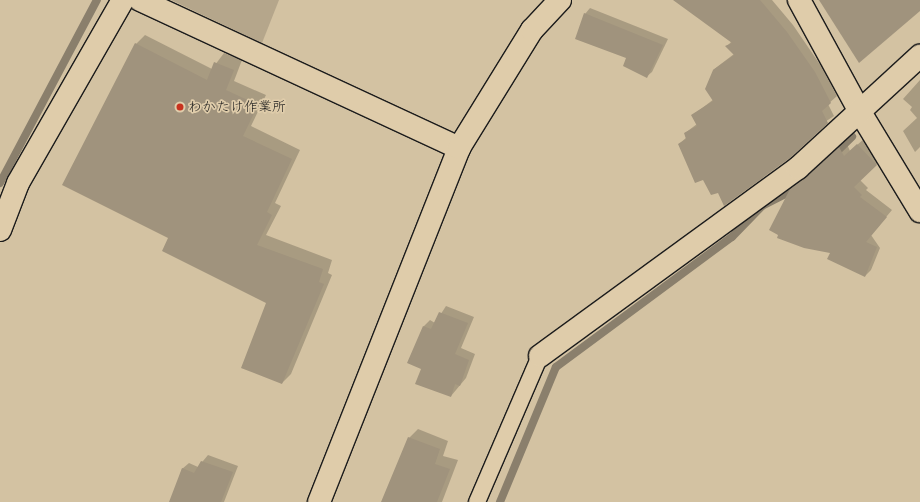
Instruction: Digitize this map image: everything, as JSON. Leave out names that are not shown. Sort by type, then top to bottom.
[{"type":"street","points":[[0,230],[18,183],[123,0]]},
{"type":"street","points":[[140,0],[458,148]]},
{"type":"street","points":[[319,502],[458,148],[532,30],[560,0]]},
{"type":"street","points":[[799,0],[860,112],[920,211]]},
{"type":"street","points":[[540,356],[798,168],[920,56]]},
{"type":"lane","points":[[476,502],[540,356]]},
{"type":"shaded area","points":[[171,0],[279,0],[262,43]]},
{"type":"building","points":[[673,0],[760,0],[787,32],[815,72],[831,103],[822,111],[828,123],[790,158],[724,206],[718,193],[711,195],[703,180],[695,183],[678,144],[686,139],[684,133],[697,126],[691,115],[713,101],[705,89],[713,70],[734,55],[725,46],[732,43]]},
{"type":"building","points":[[819,0],[920,0],[920,11],[859,63]]},
{"type":"building","points":[[584,13],[663,45],[647,78],[623,66],[626,58],[575,39]]},
{"type":"building","points":[[135,43],[207,80],[214,62],[234,70],[226,90],[258,105],[243,136],[292,159],[267,212],[272,215],[257,245],[323,269],[319,282],[324,284],[282,384],[241,368],[266,303],[162,251],[168,238],[62,185]]},
{"type":"building","points":[[857,144],[877,165],[854,187],[862,195],[860,197],[887,217],[866,242],[877,247],[865,277],[827,259],[830,253],[804,248],[777,238],[778,235],[769,230],[790,189],[839,147],[844,156]]},
{"type":"building","points":[[439,312],[468,323],[455,354],[469,360],[460,386],[455,384],[451,397],[415,384],[421,369],[407,363],[423,326],[431,329]]},
{"type":"building","points":[[408,437],[440,449],[435,464],[450,469],[437,502],[381,502]]},
{"type":"building","points":[[201,461],[233,472],[221,502],[169,502],[182,468],[194,473]]},
{"type":"waterway","points":[[0,183],[97,0]]},
{"type":"waterway","points":[[832,156],[852,137]]},
{"type":"waterway","points":[[500,502],[556,367],[732,237],[762,206],[796,189]]},
{"type":"place","name":"わかたけ作業所","points":[[180,107]]}]
